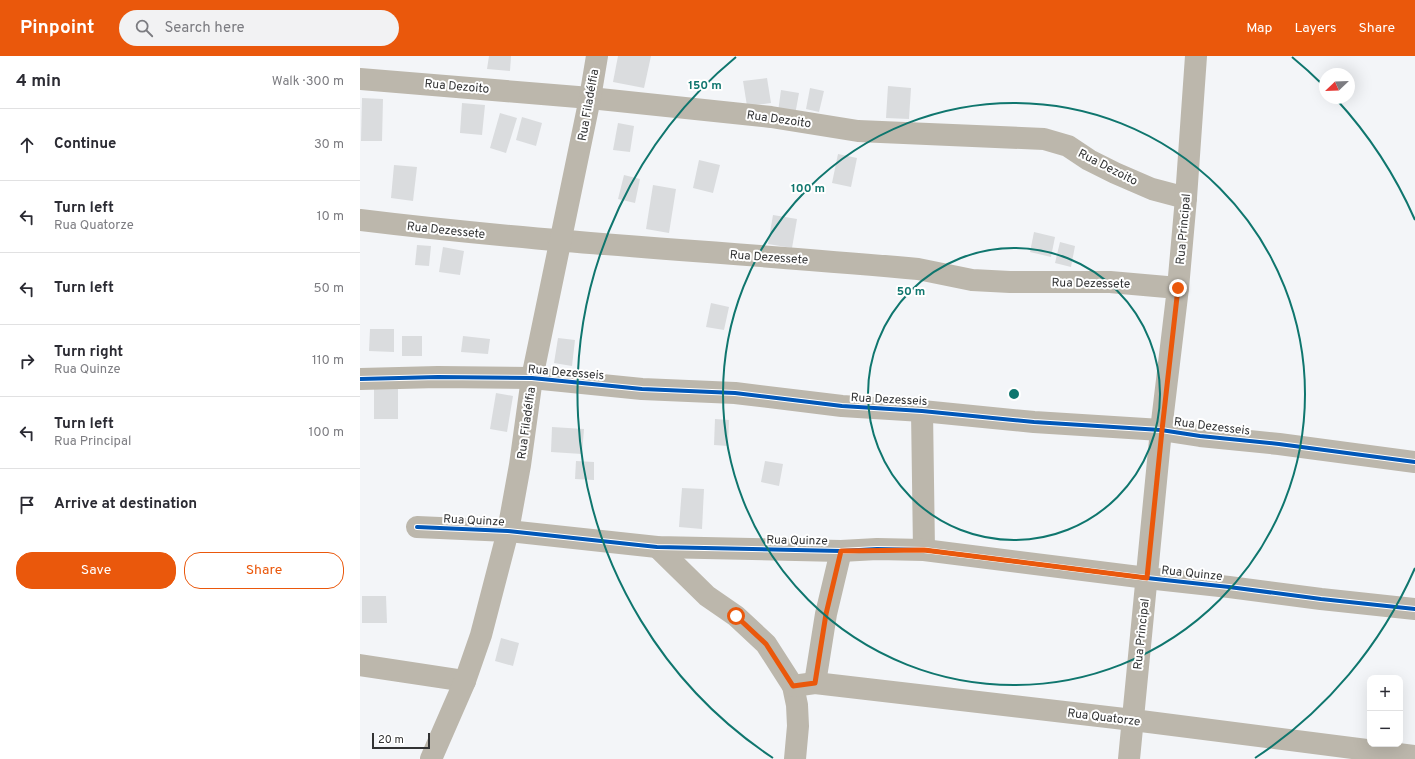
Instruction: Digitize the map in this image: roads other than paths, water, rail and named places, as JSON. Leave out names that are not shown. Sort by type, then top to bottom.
[{"type":"street","name":"Rua Filadélfia","points":[[431,759],[465,681],[481,635],[508,532],[520,466],[532,378],[590,98],[596,56]]},
{"type":"street","name":"Rua Principal","points":[[1129,759],[1162,430],[1178,288],[1196,56]]},
{"type":"street","name":"Rua Dezoito","points":[[360,78],[590,98],[771,117],[858,131],[1044,139],[1068,146],[1089,160],[1152,189],[1186,198]]},
{"type":"street","name":"Rua Dezessete","points":[[360,220],[453,232],[911,268],[972,280],[1010,282],[1110,282],[1178,288]]},
{"type":"street","name":"Rua Dezesseis","points":[[360,379],[438,377],[532,378],[642,389],[735,393],[842,406],[922,411],[1034,422],[1162,430],[1415,462]]},
{"type":"street","points":[[922,411],[924,550]]},
{"type":"street","name":"Rua Quinze","points":[[416,527],[508,532],[657,547],[841,551],[924,550],[1320,599],[1415,609]]},
{"type":"street","points":[[657,547],[707,596],[736,616],[766,644],[793,686],[797,705],[798,726],[795,759]]},
{"type":"street","points":[[815,683],[826,614],[841,551]]},
{"type":"street","points":[[360,665],[465,681]]},
{"type":"street","name":"Rua Quatorze","points":[[793,686],[815,683],[1133,720],[1415,756]]}]
